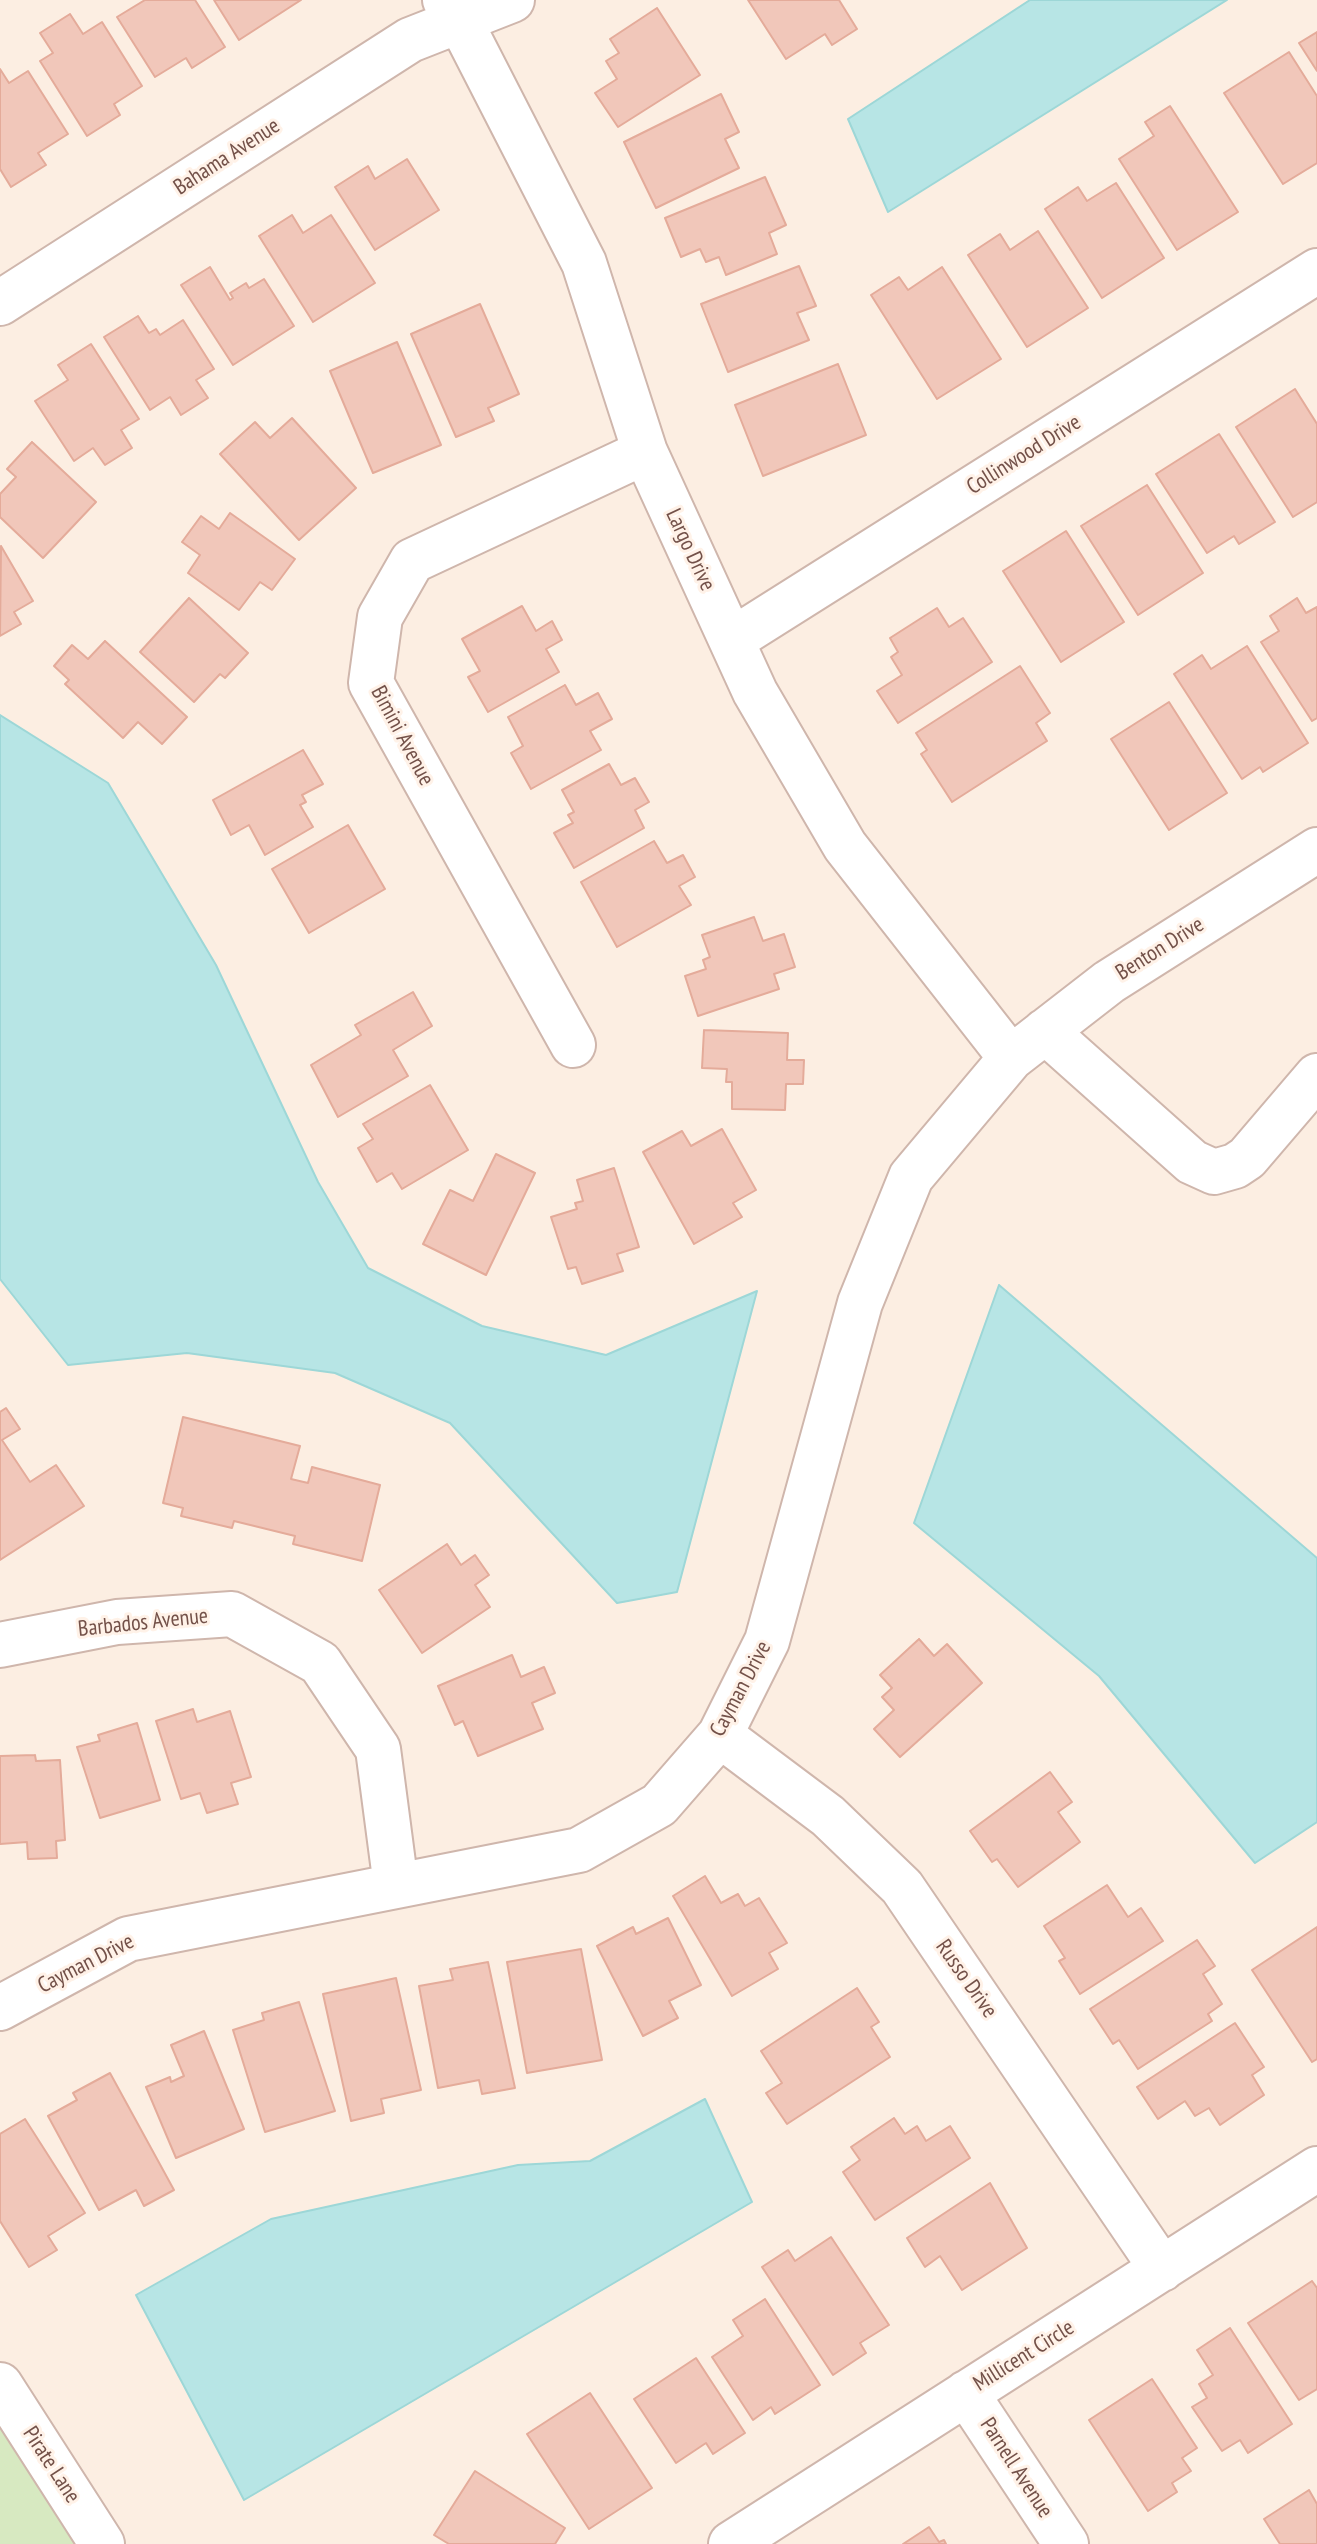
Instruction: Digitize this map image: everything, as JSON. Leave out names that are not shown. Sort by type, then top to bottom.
[{"type":"street","name":"Bahama Avenue","points":[[0,303],[452,10],[512,0]]},
{"type":"street","name":"Largo Drive","points":[[452,10],[584,263],[645,452],[755,692],[845,846],[1011,1058]]},
{"type":"street","name":"Collinwood Drive","points":[[732,640],[1317,271]]},
{"type":"street","name":"Bimini Avenue","points":[[573,1045],[371,683],[380,617],[412,561],[645,452]]},
{"type":"street","name":"Benton Drive","points":[[1011,1058],[1109,982],[1317,850]]},
{"type":"street","points":[[1045,1031],[1192,1162],[1214,1172],[1235,1166],[1247,1158],[1317,1076]]},
{"type":"street","name":"Cayman Drive","points":[[0,2008],[128,1939],[579,1850],[659,1805],[720,1735],[767,1641],[860,1303],[911,1177],[1011,1058]]},
{"type":"street","name":"Barbados Avenue","points":[[0,1645],[117,1622],[232,1614],[320,1663],[378,1749],[396,1886]]},
{"type":"street","name":"Russo Drive","points":[[720,1735],[828,1816],[902,1887],[1162,2269]]},
{"type":"street","name":"Millicent Circle","points":[[731,2544],[1317,2169]]},
{"type":"street","name":"Pirate Lane","points":[[0,2385],[102,2544]]},
{"type":"street","name":"Parnell Avenue","points":[[966,2393],[1066,2544]]},
{"type":"green space","points":[[0,2386],[102,2544],[0,2544]]},
{"type":"water","points":[[1030,0],[1227,0],[888,212],[848,119]]},
{"type":"water","points":[[0,715],[108,783],[216,965],[318,1182],[368,1268],[482,1326],[606,1355],[757,1291],[677,1592],[617,1603],[450,1423],[335,1373],[187,1353],[68,1365],[0,1279]]},
{"type":"water","points":[[999,1285],[1317,1558],[1317,1822],[1255,1863],[1099,1676],[914,1523]]},
{"type":"water","points":[[705,2099],[752,2202],[244,2500],[136,2295],[271,2219],[518,2165],[590,2161]]},
{"type":"building","points":[[145,0],[195,0],[225,47],[192,68],[186,58],[155,77],[117,17]]},
{"type":"building","points":[[214,0],[301,0],[239,40]]},
{"type":"building","points":[[748,0],[839,0],[857,29],[832,45],[825,34],[786,59]]},
{"type":"building","points":[[657,8],[700,75],[618,127],[595,93],[617,79],[606,61],[619,53],[610,39]]},
{"type":"building","points":[[70,14],[83,34],[102,22],[142,86],[114,104],[120,115],[87,136],[40,61],[53,53],[40,33]]},
{"type":"building","points":[[1317,32],[1317,71],[1299,43]]},
{"type":"building","points":[[1289,52],[1317,96],[1317,163],[1283,184],[1224,93]]},
{"type":"building","points":[[0,69],[9,83],[28,71],[68,134],[38,153],[46,165],[11,187],[0,169]]},
{"type":"building","points":[[721,94],[739,132],[725,139],[739,168],[656,208],[624,142]]},
{"type":"building","points":[[1170,106],[1238,212],[1177,250],[1119,159],[1154,136],[1145,122]]},
{"type":"building","points":[[407,159],[439,210],[375,250],[335,187],[368,166],[375,179]]},
{"type":"building","points":[[765,177],[786,225],[769,233],[777,254],[726,275],[719,257],[706,262],[700,249],[681,257],[665,218]]},
{"type":"building","points":[[1116,183],[1164,258],[1102,298],[1045,209],[1078,187],[1087,201]]},
{"type":"building","points":[[292,215],[303,233],[331,215],[375,283],[313,322],[259,236]]},
{"type":"building","points":[[1038,231],[1088,308],[1027,347],[968,255],[1000,234],[1010,250]]},
{"type":"building","points":[[799,266],[816,306],[797,313],[809,340],[728,372],[701,304]]},
{"type":"building","points":[[210,267],[230,300],[233,298],[230,293],[246,283],[249,288],[264,279],[294,326],[233,365],[181,285]]},
{"type":"building","points":[[942,267],[1001,359],[937,399],[871,295],[899,277],[908,290]]},
{"type":"building","points":[[480,304],[519,394],[488,408],[494,421],[456,437],[411,334]]},
{"type":"building","points":[[138,316],[149,333],[156,329],[160,335],[183,320],[214,369],[196,380],[208,398],[181,415],[170,397],[150,410],[104,337]]},
{"type":"building","points":[[397,342],[441,445],[373,473],[330,371]]},
{"type":"building","points":[[91,344],[139,419],[121,430],[132,448],[105,465],[93,448],[74,461],[35,401],[68,380],[58,365]]},
{"type":"building","points":[[838,364],[866,435],[763,476],[735,405]]},
{"type":"building","points":[[1295,389],[1317,424],[1317,502],[1293,517],[1236,427]]},
{"type":"building","points":[[292,418],[356,488],[299,540],[220,454],[255,422],[270,438]]},
{"type":"building","points":[[1219,434],[1275,522],[1239,544],[1234,536],[1207,553],[1156,474]]},
{"type":"building","points":[[32,442],[96,502],[43,558],[0,517],[0,494],[16,477],[7,469]]},
{"type":"building","points":[[1147,485],[1203,573],[1138,615],[1081,526]]},
{"type":"building","points":[[230,513],[295,559],[272,590],[260,582],[239,610],[188,573],[200,555],[182,542],[201,516],[219,529]]},
{"type":"building","points":[[1066,531],[1124,622],[1061,662],[1003,571]]},
{"type":"building","points":[[1,546],[33,601],[14,612],[21,624],[0,636]]},
{"type":"building","points":[[189,598],[248,653],[225,678],[220,674],[194,702],[140,652]]},
{"type":"building","points":[[1297,598],[1306,613],[1317,607],[1317,718],[1312,721],[1261,642],[1279,631],[1270,616]]},
{"type":"building","points":[[522,606],[536,631],[552,621],[562,640],[546,649],[559,672],[488,712],[468,677],[480,671],[462,639]]},
{"type":"building","points":[[937,608],[949,627],[963,618],[992,662],[898,723],[877,691],[902,675],[891,657],[898,652],[890,638]]},
{"type":"building","points":[[105,641],[187,717],[162,744],[138,722],[123,738],[65,684],[69,680],[54,666],[72,645],[88,659]]},
{"type":"building","points":[[1247,646],[1308,743],[1263,772],[1260,767],[1242,779],[1174,674],[1202,655],[1211,669]]},
{"type":"building","points":[[1020,666],[1050,713],[1036,723],[1047,741],[952,802],[921,754],[927,750],[916,733]]},
{"type":"building","points":[[565,685],[576,705],[598,693],[612,719],[590,731],[601,750],[531,789],[511,753],[523,746],[508,717]]},
{"type":"building","points":[[1169,702],[1227,793],[1169,830],[1111,739]]},
{"type":"building","points":[[303,750],[323,784],[302,795],[306,802],[300,805],[313,827],[265,855],[249,825],[231,835],[213,800]]},
{"type":"building","points":[[609,764],[621,785],[635,778],[649,802],[635,810],[644,828],[574,868],[554,833],[573,823],[568,815],[574,812],[562,790]]},
{"type":"building","points":[[348,825],[385,889],[309,933],[272,869]]},
{"type":"building","points":[[654,841],[667,863],[683,855],[695,877],[679,886],[691,905],[617,947],[581,882]]},
{"type":"building","points":[[754,917],[763,941],[784,934],[795,967],[774,974],[779,989],[698,1016],[685,976],[706,969],[703,960],[710,957],[702,935]]},
{"type":"building","points":[[413,992],[432,1026],[393,1050],[408,1076],[338,1117],[311,1065],[361,1035],[355,1025]]},
{"type":"building","points":[[704,1030],[788,1033],[787,1060],[804,1060],[803,1084],[786,1084],[785,1110],[732,1109],[732,1082],[726,1082],[727,1069],[702,1068]]},
{"type":"building","points":[[430,1085],[468,1150],[402,1189],[392,1173],[377,1182],[358,1148],[373,1139],[363,1124]]},
{"type":"building","points":[[722,1129],[756,1190],[733,1203],[742,1217],[694,1244],[643,1152],[682,1131],[691,1146]]},
{"type":"building","points":[[496,1154],[535,1173],[486,1275],[423,1244],[450,1190],[473,1201]]},
{"type":"building","points":[[614,1168],[639,1247],[617,1254],[623,1271],[582,1284],[576,1267],[568,1269],[551,1217],[577,1209],[575,1203],[583,1201],[577,1180]]},
{"type":"building","points":[[6,1408],[20,1429],[2,1440],[30,1482],[56,1465],[84,1506],[0,1560],[0,1412]]},
{"type":"building","points":[[183,1417],[300,1446],[291,1479],[308,1483],[312,1467],[380,1485],[362,1561],[293,1544],[295,1536],[234,1521],[232,1528],[181,1516],[183,1508],[163,1503]]},
{"type":"building","points":[[447,1544],[461,1565],[475,1555],[489,1575],[475,1585],[490,1607],[422,1653],[379,1590]]},
{"type":"building","points":[[919,1639],[934,1656],[947,1644],[982,1683],[900,1757],[874,1729],[894,1710],[882,1697],[892,1688],[880,1675]]},
{"type":"building","points":[[512,1655],[521,1677],[544,1667],[555,1693],[532,1703],[543,1729],[478,1756],[463,1721],[455,1725],[438,1686]]},
{"type":"building","points":[[193,1709],[197,1722],[230,1711],[251,1777],[231,1783],[238,1804],[207,1813],[200,1793],[181,1799],[156,1721]]},
{"type":"building","points":[[137,1723],[160,1800],[100,1818],[77,1747],[100,1741],[98,1735]]},
{"type":"building","points":[[35,1755],[36,1761],[60,1760],[65,1840],[56,1841],[57,1858],[28,1859],[27,1842],[0,1844],[0,1756]]},
{"type":"building","points":[[1050,1772],[1072,1802],[1058,1812],[1080,1842],[1018,1887],[997,1859],[992,1862],[970,1831]]},
{"type":"building","points":[[705,1876],[721,1903],[738,1894],[745,1906],[759,1898],[787,1943],[769,1953],[778,1969],[732,1996],[673,1896]]},
{"type":"building","points":[[1107,1885],[1128,1917],[1141,1908],[1163,1941],[1080,1994],[1059,1961],[1065,1958],[1044,1926]]},
{"type":"building","points":[[668,1918],[701,1985],[669,2001],[678,2018],[643,2036],[597,1946],[633,1927],[636,1934]]},
{"type":"building","points":[[1317,1927],[1317,2059],[1312,2062],[1252,1970]]},
{"type":"building","points":[[1197,1940],[1215,1966],[1203,1974],[1222,2004],[1208,2014],[1212,2021],[1138,2069],[1119,2040],[1113,2044],[1090,2009]]},
{"type":"building","points":[[581,1949],[602,2060],[527,2073],[507,1962]]},
{"type":"building","points":[[488,1962],[515,2088],[482,2094],[479,2080],[438,2088],[419,1986],[453,1980],[450,1969]]},
{"type":"building","points":[[396,1978],[421,2090],[381,2099],[384,2113],[351,2121],[323,1994]]},
{"type":"building","points":[[857,1988],[879,2022],[871,2027],[890,2057],[787,2124],[766,2093],[782,2083],[761,2051]]},
{"type":"building","points":[[299,2002],[335,2111],[265,2132],[233,2030],[264,2020],[262,2013]]},
{"type":"building","points":[[1235,2023],[1264,2067],[1252,2075],[1264,2095],[1220,2125],[1209,2108],[1195,2116],[1185,2101],[1158,2119],[1137,2087]]},
{"type":"building","points":[[204,2031],[244,2129],[176,2158],[146,2087],[170,2077],[171,2082],[184,2076],[171,2045]]},
{"type":"building","points":[[110,2073],[174,2190],[144,2206],[136,2190],[99,2210],[48,2116],[77,2100],[73,2093]]},
{"type":"building","points":[[894,2118],[905,2134],[917,2126],[926,2141],[950,2126],[970,2158],[875,2220],[843,2172],[860,2160],[851,2147]]},
{"type":"building","points":[[25,2119],[85,2213],[48,2236],[57,2250],[29,2267],[0,2221],[0,2134]]},
{"type":"building","points":[[990,2183],[1027,2248],[962,2290],[940,2256],[925,2267],[907,2238]]},
{"type":"building","points":[[831,2237],[889,2325],[860,2343],[866,2353],[833,2375],[762,2267],[788,2250],[795,2261]]},
{"type":"building","points":[[1312,2281],[1317,2288],[1317,2389],[1299,2400],[1248,2323]]},
{"type":"building","points":[[765,2299],[820,2385],[775,2414],[771,2407],[753,2420],[712,2357],[743,2336],[733,2320]]},
{"type":"building","points":[[1230,2328],[1292,2424],[1248,2453],[1240,2440],[1222,2451],[1192,2407],[1207,2398],[1199,2384],[1213,2375],[1197,2350]]},
{"type":"building","points":[[696,2358],[745,2433],[713,2454],[706,2443],[676,2463],[634,2399]]},
{"type":"building","points":[[1152,2379],[1197,2448],[1182,2458],[1191,2471],[1172,2483],[1177,2492],[1148,2511],[1089,2420]]},
{"type":"building","points":[[590,2393],[652,2488],[589,2529],[527,2434]]},
{"type":"building","points":[[475,2471],[565,2528],[555,2544],[449,2544],[434,2535]]},
{"type":"building","points":[[1309,2490],[1317,2504],[1317,2544],[1280,2544],[1264,2519]]},
{"type":"building","points":[[929,2527],[939,2542],[944,2540],[946,2544],[903,2544]]}]
